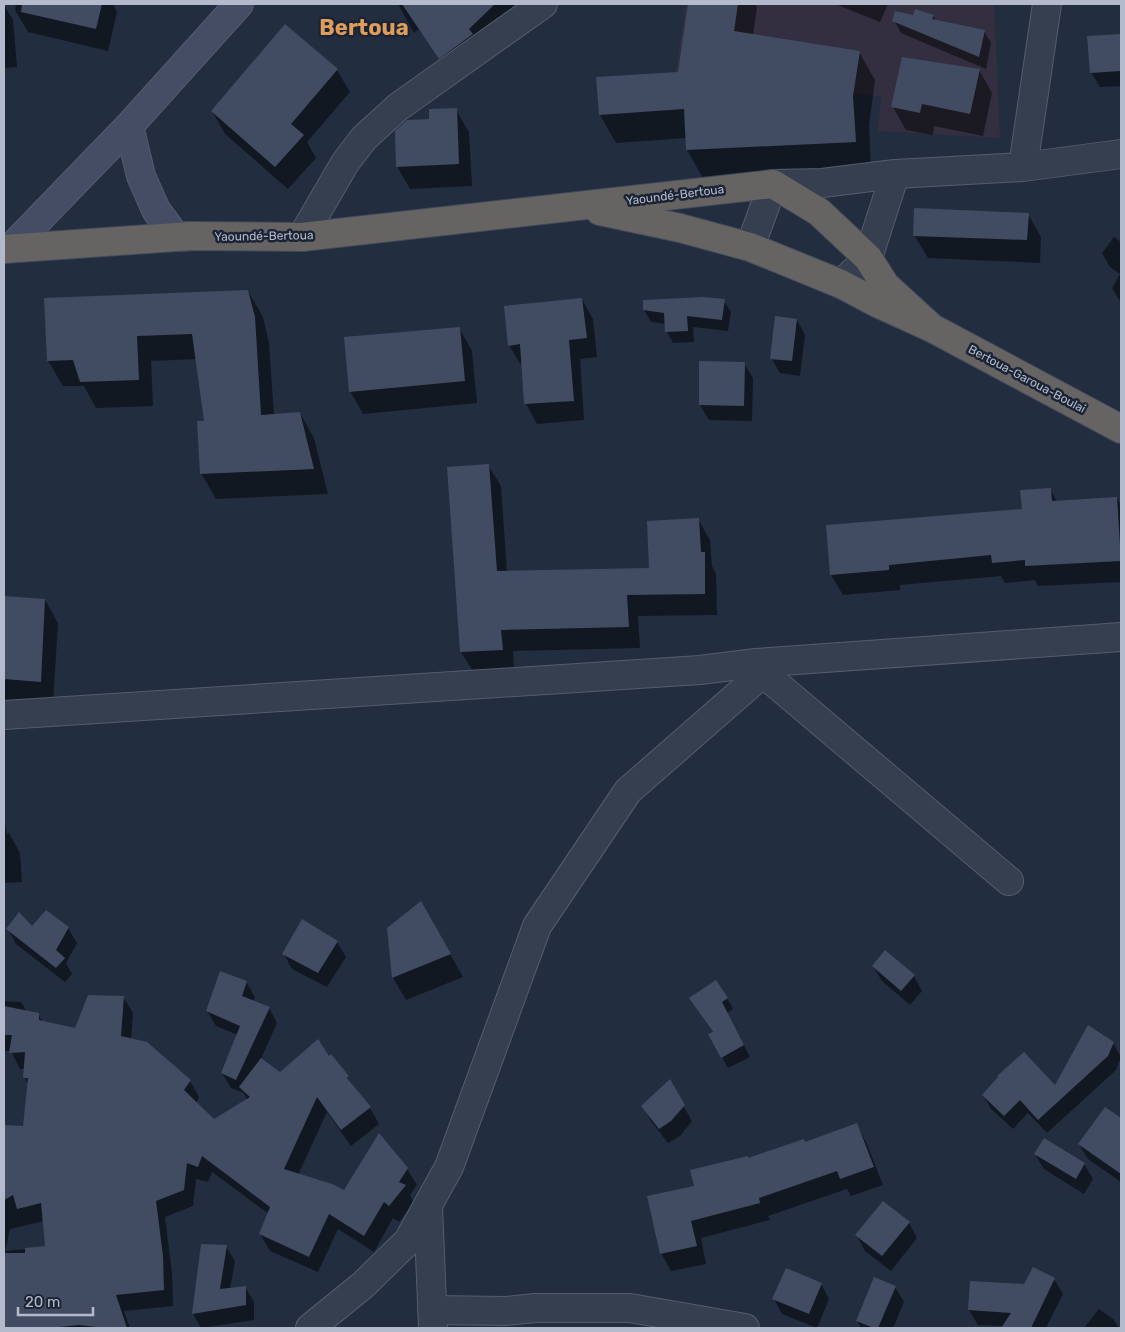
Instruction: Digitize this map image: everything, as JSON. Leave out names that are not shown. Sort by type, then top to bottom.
[{"type":"highway","name":"Yaoundé-Bertoua","points":[[8,248],[191,236],[302,237],[773,184]]},
{"type":"highway","name":"Bertoua-Garoua-Boulai","points":[[773,184],[819,212],[868,258],[885,285],[932,328]]},
{"type":"highway","name":"Yaoundé-Bertoua","points":[[576,207],[680,228],[750,247]]},
{"type":"highway","name":"Bertoua-Garoua-Boulai","points":[[750,247],[841,284],[932,328],[1121,429]]},
{"type":"main road","points":[[8,248],[129,126],[239,4]]},
{"type":"main road","points":[[129,126],[141,176],[156,210],[176,237],[191,236]]},
{"type":"street","points":[[302,237],[345,163],[364,138],[398,107],[543,4]]},
{"type":"street","points":[[1023,167],[1047,4]]},
{"type":"street","points":[[750,247],[773,184],[822,183],[895,174],[1023,167],[1121,154]]},
{"type":"street","points":[[841,284],[868,258],[895,174]]},
{"type":"street","points":[[4,715],[700,670],[760,668],[1121,637]]},
{"type":"street","points":[[760,668],[1009,881]]},
{"type":"street","points":[[310,1328],[363,1285],[408,1241],[449,1167],[537,926],[628,791],[760,668]]},
{"type":"street","points":[[428,1204],[432,1319],[535,1308],[630,1308],[745,1328]]},
{"type":"shaded area","points":[[686,4],[994,4],[1000,138],[878,131],[881,97],[676,72]]},
{"type":"building","points":[[22,4],[102,4],[96,29],[21,12]]},
{"type":"building","points":[[402,4],[495,4],[469,29],[473,34],[439,59]]},
{"type":"building","points":[[688,4],[738,4],[734,31],[860,51],[853,96],[856,142],[686,150],[684,109],[599,115],[596,77],[678,72]]},
{"type":"building","points":[[915,9],[934,15],[932,19],[985,30],[979,57],[892,21],[895,11],[913,15]]},
{"type":"building","points":[[285,24],[338,69],[291,124],[304,135],[275,167],[211,111]]},
{"type":"building","points":[[1121,34],[1121,71],[1090,73],[1087,36]]},
{"type":"building","points":[[902,57],[980,69],[970,114],[922,104],[920,113],[891,107]]},
{"type":"building","points":[[457,108],[459,164],[396,167],[395,131],[407,120],[429,119],[429,109]]},
{"type":"building","points":[[914,208],[1029,213],[1027,240],[913,236]]},
{"type":"building","points":[[248,290],[255,317],[261,415],[300,412],[314,469],[200,474],[197,421],[204,421],[192,334],[137,336],[139,380],[80,382],[73,360],[47,361],[44,298]]},
{"type":"building","points":[[703,297],[725,299],[722,320],[687,316],[688,331],[665,332],[664,313],[643,310],[643,300]]},
{"type":"building","points":[[582,298],[587,338],[569,340],[574,401],[524,404],[520,344],[508,346],[504,306]]},
{"type":"building","points":[[775,316],[797,319],[792,361],[770,359]]},
{"type":"building","points":[[460,327],[465,381],[349,392],[344,337]]},
{"type":"building","points":[[699,361],[745,362],[744,406],[699,405]]},
{"type":"building","points":[[489,464],[497,571],[649,568],[647,521],[699,518],[701,552],[705,552],[705,594],[627,595],[629,627],[501,630],[503,650],[460,652],[447,467]]},
{"type":"building","points":[[1051,488],[1052,501],[1117,497],[1121,561],[1025,566],[1025,560],[992,563],[991,555],[889,565],[889,570],[830,575],[826,525],[1022,509],[1020,490]]},
{"type":"building","points":[[4,596],[45,599],[41,682],[4,679]]},
{"type":"building","points":[[421,901],[451,954],[392,978],[387,928]]},
{"type":"building","points":[[46,910],[69,927],[56,950],[65,958],[56,968],[6,929],[19,912],[32,926]]},
{"type":"building","points":[[302,919],[338,941],[318,973],[282,954]]},
{"type":"building","points":[[885,950],[915,975],[901,991],[872,966]]},
{"type":"building","points":[[220,971],[247,981],[242,996],[270,1007],[236,1080],[221,1073],[240,1026],[206,1011]]},
{"type":"building","points":[[716,980],[728,998],[722,1002],[744,1045],[721,1058],[708,1034],[713,1032],[689,998]]},
{"type":"building","points":[[88,995],[124,996],[121,1036],[147,1042],[191,1080],[184,1090],[214,1119],[250,1097],[239,1087],[261,1058],[280,1072],[318,1039],[329,1056],[331,1054],[349,1076],[347,1078],[371,1107],[341,1130],[317,1097],[284,1169],[332,1184],[344,1190],[379,1133],[408,1168],[399,1182],[406,1185],[389,1206],[384,1202],[364,1236],[329,1214],[309,1257],[259,1234],[270,1207],[202,1156],[198,1167],[187,1163],[184,1190],[156,1201],[163,1256],[164,1290],[116,1295],[127,1328],[79,1325],[49,1328],[4,1328],[4,1253],[25,1253],[25,1248],[45,1246],[41,1203],[17,1209],[13,1195],[4,1200],[4,1125],[23,1126],[28,1078],[23,1078],[25,1052],[9,1053],[12,1035],[4,1035],[4,1006],[39,1013],[39,1020],[75,1028]]},
{"type":"building","points":[[1088,1025],[1114,1042],[1108,1056],[1038,1120],[1020,1100],[1004,1116],[982,1095],[997,1076],[1024,1052],[1055,1085]]},
{"type":"building","points":[[670,1079],[685,1105],[671,1121],[659,1129],[641,1106]]},
{"type":"building","points":[[1105,1107],[1121,1118],[1121,1174],[1078,1144]]},
{"type":"building","points":[[857,1123],[874,1167],[840,1179],[837,1171],[759,1198],[760,1203],[691,1221],[697,1246],[660,1254],[647,1196],[694,1186],[690,1170],[748,1156],[748,1158],[804,1139],[805,1142]]},
{"type":"building","points":[[1044,1138],[1085,1163],[1076,1179],[1034,1154]]},
{"type":"building","points":[[883,1201],[910,1222],[882,1256],[855,1235]]},
{"type":"building","points":[[201,1244],[227,1245],[220,1289],[246,1286],[246,1305],[192,1314]]},
{"type":"building","points":[[1033,1267],[1055,1278],[1031,1328],[1001,1328],[1011,1313],[968,1310],[970,1281],[1024,1284]]},
{"type":"building","points":[[786,1268],[822,1283],[809,1314],[772,1299]]},
{"type":"building","points":[[874,1277],[896,1286],[878,1328],[856,1321]]},
{"type":"district","name":"Bertoua","points":[[364,27]]}]
